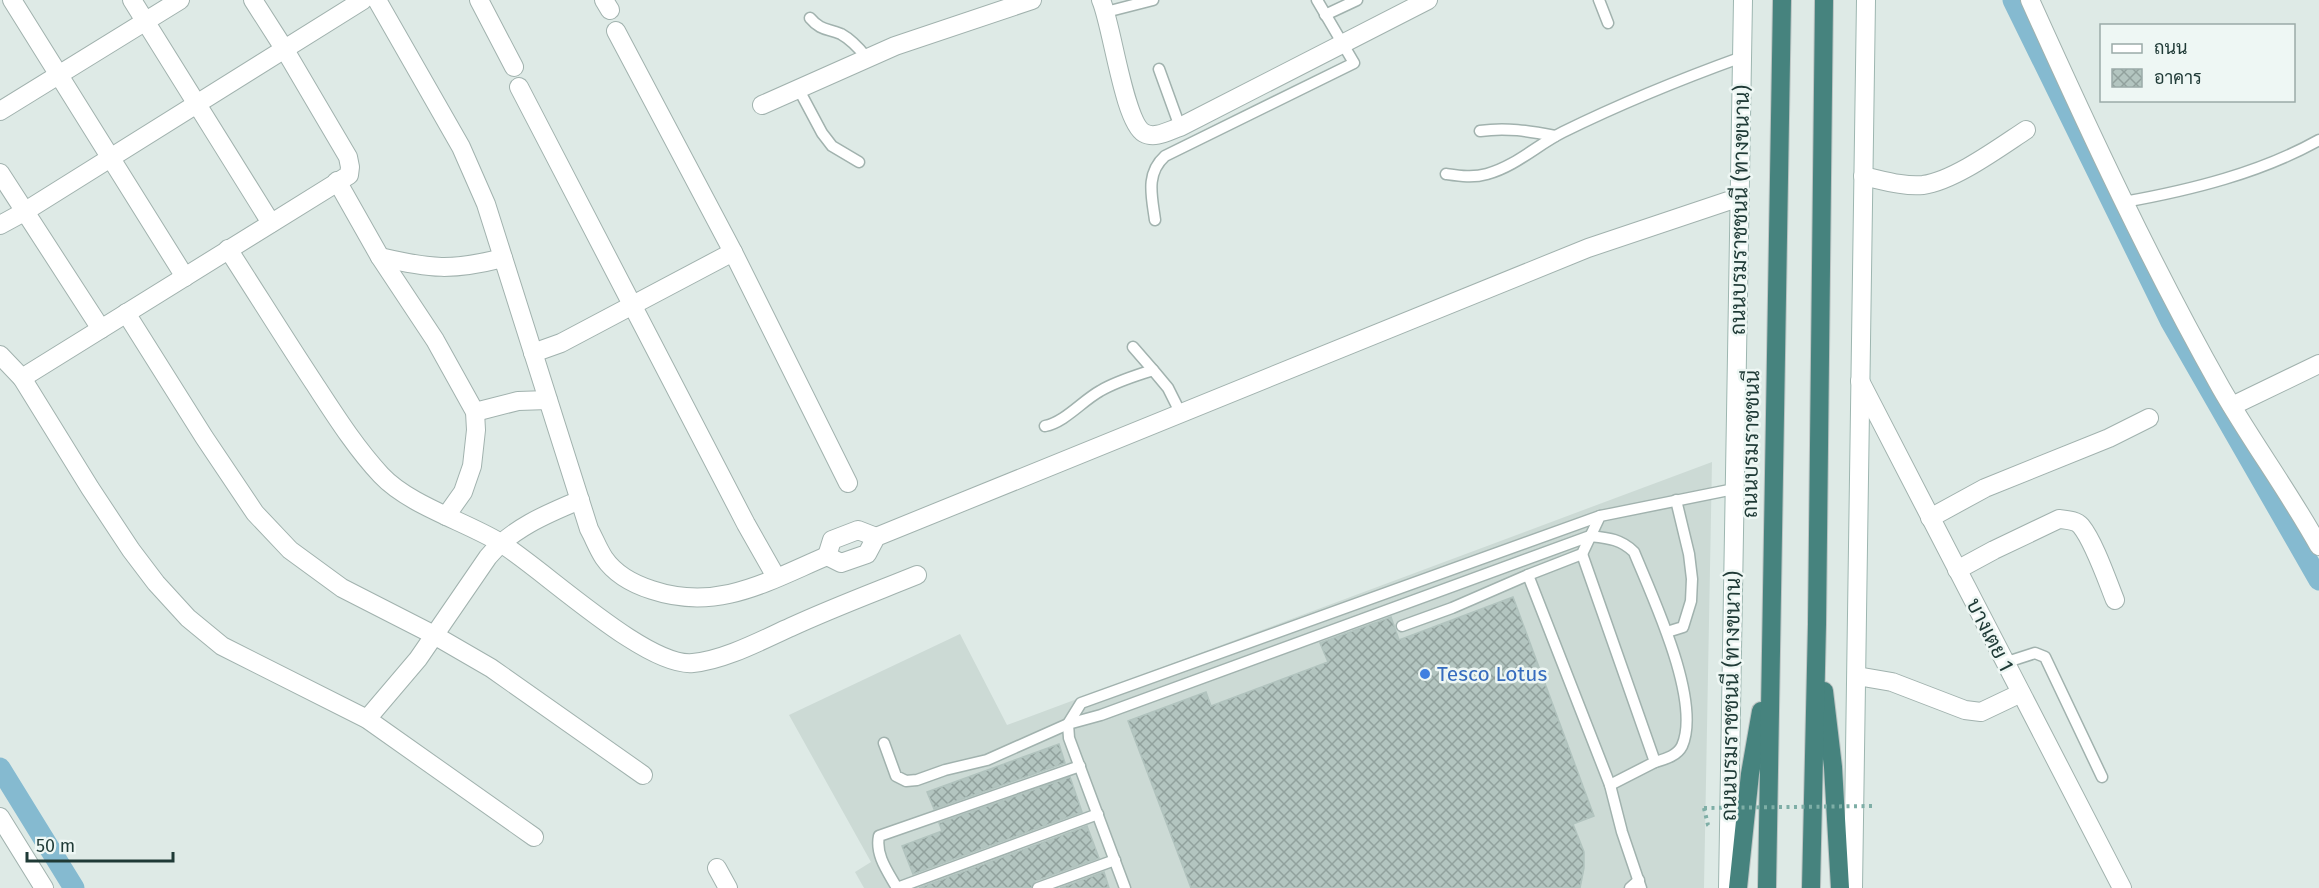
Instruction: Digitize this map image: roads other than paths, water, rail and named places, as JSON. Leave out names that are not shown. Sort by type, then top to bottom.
[{"type":"highway","name":"ถนนบรมราชชนนี","points":[[1767,888],[1782,0]]},
{"type":"highway","points":[[1811,888],[1824,0]]},
{"type":"highway","points":[[1816,624],[1833,767],[1840,888]]},
{"type":"highway","points":[[1738,888],[1750,774],[1771,654]]},
{"type":"street","points":[[12,0],[185,276]]},
{"type":"street","points":[[132,0],[271,223]]},
{"type":"street","points":[[0,111],[180,0]]},
{"type":"street","points":[[22,378],[349,175],[348,158],[253,0]]},
{"type":"street","points":[[0,225],[363,0]]},
{"type":"street","points":[[376,0],[461,147],[486,204],[589,529],[603,557],[619,574],[644,587],[670,596],[694,599],[747,590],[776,578],[827,556],[832,540],[858,530],[876,537]]},
{"type":"street","points":[[479,0],[514,67]]},
{"type":"street","points":[[762,105],[895,46],[1032,0]]},
{"type":"street","points":[[1103,6],[1135,124],[1142,132],[1158,135],[1179,127],[1428,0]]},
{"type":"street","name":"ถนนบรมราชชนนี (ทางขนาน)","points":[[1728,888],[1743,0]]},
{"type":"street","points":[[1853,888],[1866,0]]},
{"type":"street","points":[[2030,0],[2124,202],[2168,290],[2232,406],[2314,526],[2319,546]]},
{"type":"street","points":[[616,31],[733,252],[848,483]]},
{"type":"street","points":[[519,87],[776,578]]},
{"type":"street","points":[[1863,176],[1904,184],[1924,185],[1950,176],[2026,130]]},
{"type":"street","points":[[0,173],[101,329]]},
{"type":"street","points":[[337,181],[380,257],[435,340],[475,412],[476,430],[472,466],[463,492],[446,516]]},
{"type":"street","points":[[827,556],[841,563],[867,554],[876,537],[1588,248],[1740,197]]},
{"type":"street","points":[[228,249],[355,445],[383,477],[446,516],[500,543],[583,606],[658,656],[676,662],[693,663],[757,644],[791,627],[917,575]]},
{"type":"street","points":[[534,353],[561,343],[733,252]]},
{"type":"street","points":[[380,257],[425,267],[445,268],[472,266],[503,258]]},
{"type":"street","points":[[126,313],[255,513],[290,550],[342,588],[434,635],[491,668],[643,775]]},
{"type":"street","points":[[0,355],[22,378],[131,550],[156,583],[188,618],[222,646],[367,719],[534,837]]},
{"type":"street","points":[[2232,406],[2319,364]]},
{"type":"street","name":"บางเตย 1","points":[[1860,381],[2122,888]]},
{"type":"street","points":[[475,412],[518,400],[548,400]]},
{"type":"street","points":[[1930,519],[1985,488],[2109,438],[2149,418]]},
{"type":"street","points":[[367,719],[411,668],[500,543],[524,526],[580,500]]},
{"type":"street","points":[[1957,570],[2059,519],[2070,520],[2080,525],[2101,564],[2115,600]]},
{"type":"street","points":[[1857,676],[1892,682],[1965,710],[1981,712],[2021,693]]},
{"type":"street","points":[[0,818],[44,888]]},
{"type":"street","points":[[717,868],[728,888]]},
{"type":"lane","points":[[1103,6],[1152,0]]},
{"type":"lane","points":[[1155,220],[1150,188],[1156,164],[1165,156],[1354,63],[1317,0]]},
{"type":"lane","points":[[1325,15],[1357,0]]},
{"type":"lane","points":[[1599,0],[1608,24]]},
{"type":"lane","points":[[810,18],[821,29],[843,36],[857,46],[867,58]]},
{"type":"lane","points":[[1446,174],[1472,177],[1489,174],[1515,163],[1555,136],[1680,79],[1742,57]]},
{"type":"lane","points":[[1159,69],[1179,127]]},
{"type":"lane","points":[[798,88],[822,133],[832,146],[860,162]]},
{"type":"lane","points":[[1480,131],[1498,128],[1518,129],[1555,136]]},
{"type":"lane","points":[[2124,202],[2216,182],[2302,149],[2319,140]]},
{"type":"lane","points":[[1133,347],[1168,388],[1181,414]]},
{"type":"lane","points":[[1045,426],[1063,418],[1100,391],[1153,370]]},
{"type":"lane","points":[[1125,888],[1069,738],[1068,724],[1081,703],[1600,516],[1734,489]]},
{"type":"lane","points":[[1667,632],[1683,627],[1691,601],[1689,554],[1676,500]]},
{"type":"lane","points":[[1600,516],[1582,554],[1655,762]]},
{"type":"lane","points":[[884,743],[896,776],[906,781],[987,760],[1068,724],[1101,716],[1590,536],[1625,543],[1634,552],[1667,632],[1686,698],[1686,721],[1682,747],[1673,756],[1655,762],[1610,785]]},
{"type":"lane","points":[[1402,626],[1452,608],[1528,574],[1582,554]]},
{"type":"lane","points":[[1528,574],[1610,785],[1622,831],[1640,884],[1630,888]]},
{"type":"lane","points":[[2004,663],[2035,653],[2045,657],[2102,777]]},
{"type":"lane","points":[[1080,766],[879,836],[880,856],[897,888],[1098,814]]},
{"type":"lane","points":[[1038,888],[1115,860]]},
{"type":"waterway","points":[[2013,0],[2171,322],[2319,580]]},
{"type":"waterway","points":[[0,768],[74,888]]},
{"type":"place","name":"Tesco Lotus","points":[[1425,674]]}]
